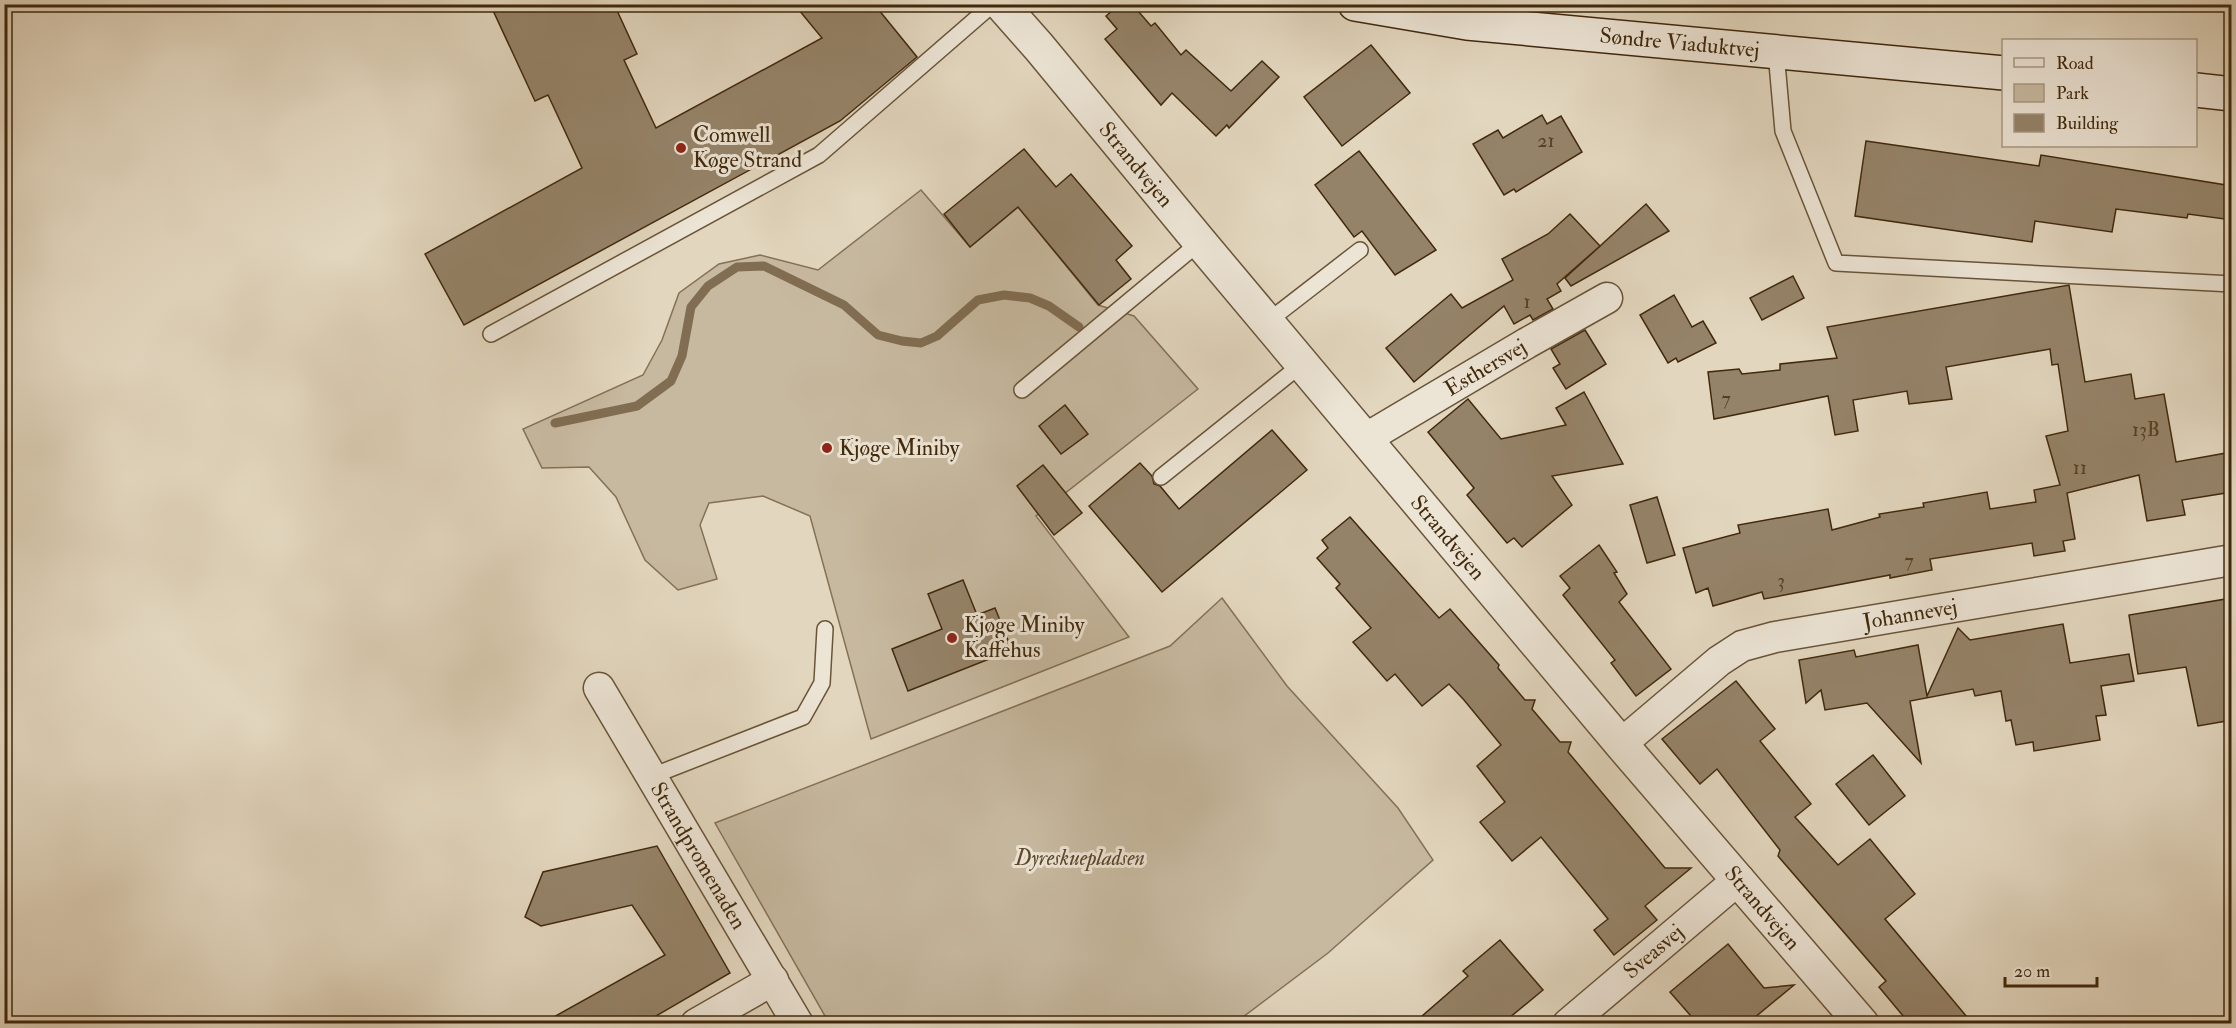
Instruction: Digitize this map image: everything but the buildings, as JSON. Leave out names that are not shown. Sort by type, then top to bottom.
[{"type":"street","name":"Strandvejen","points":[[1001,4],[1040,47],[1200,242],[1621,744],[1862,1023]]},
{"type":"street","name":"Strandvejen","points":[[1026,4],[1040,47]]},
{"type":"street","name":"Søndre Viaduktvej","points":[[1355,4],[1467,23],[2002,73]]},
{"type":"street","points":[[2197,90],[2232,94]]},
{"type":"street","name":"Esthersvej","points":[[1365,439],[1607,298]]},
{"type":"street","name":"Johannevej","points":[[1621,744],[1719,661],[1742,646],[1775,637],[2232,560]]},
{"type":"street","name":"Strandpromenaden","points":[[599,688],[798,1023]]},
{"type":"street","name":"Sveasvej","points":[[1568,1023],[1739,879]]},
{"type":"street","points":[[696,1023],[773,980]]},
{"type":"lane","points":[[491,334],[819,155],[993,4]]},
{"type":"lane","points":[[1776,52],[1783,131],[1836,263],[2232,284]]},
{"type":"lane","points":[[1022,390],[1200,242]]},
{"type":"lane","points":[[1267,322],[1360,250]]},
{"type":"lane","points":[[1161,477],[1302,364]]},
{"type":"lane","points":[[652,776],[804,717],[822,683],[825,629]]},
{"type":"green space","name":"Kjøge Miniby","points":[[921,190],[970,247],[1018,207],[1098,305],[1134,316],[1198,389],[1036,516],[1129,637],[871,739],[810,516],[763,496],[709,503],[700,525],[717,579],[678,590],[645,560],[616,497],[589,467],[542,468],[523,429],[643,375],[662,340],[679,293],[719,264],[760,255],[818,270]]},
{"type":"green space","name":"Dyreskuepladsen","points":[[1222,598],[1287,686],[1398,808],[1433,860],[1328,953],[1235,1023],[829,1023],[715,823],[1170,646]]},
{"type":"waterway","points":[[555,423],[637,406],[671,381],[682,356],[691,307],[708,286],[737,267],[764,266],[844,305],[878,335],[902,341],[921,343],[937,336],[978,300],[1004,295],[1030,298],[1049,306],[1079,327]]},
{"type":"place","name":"Comwell Køge Strand","points":[[681,148]]},
{"type":"place","name":"Kjøge Miniby","points":[[827,448]]},
{"type":"place","name":"Kjøge Miniby Kaffehus","points":[[952,638]]}]
